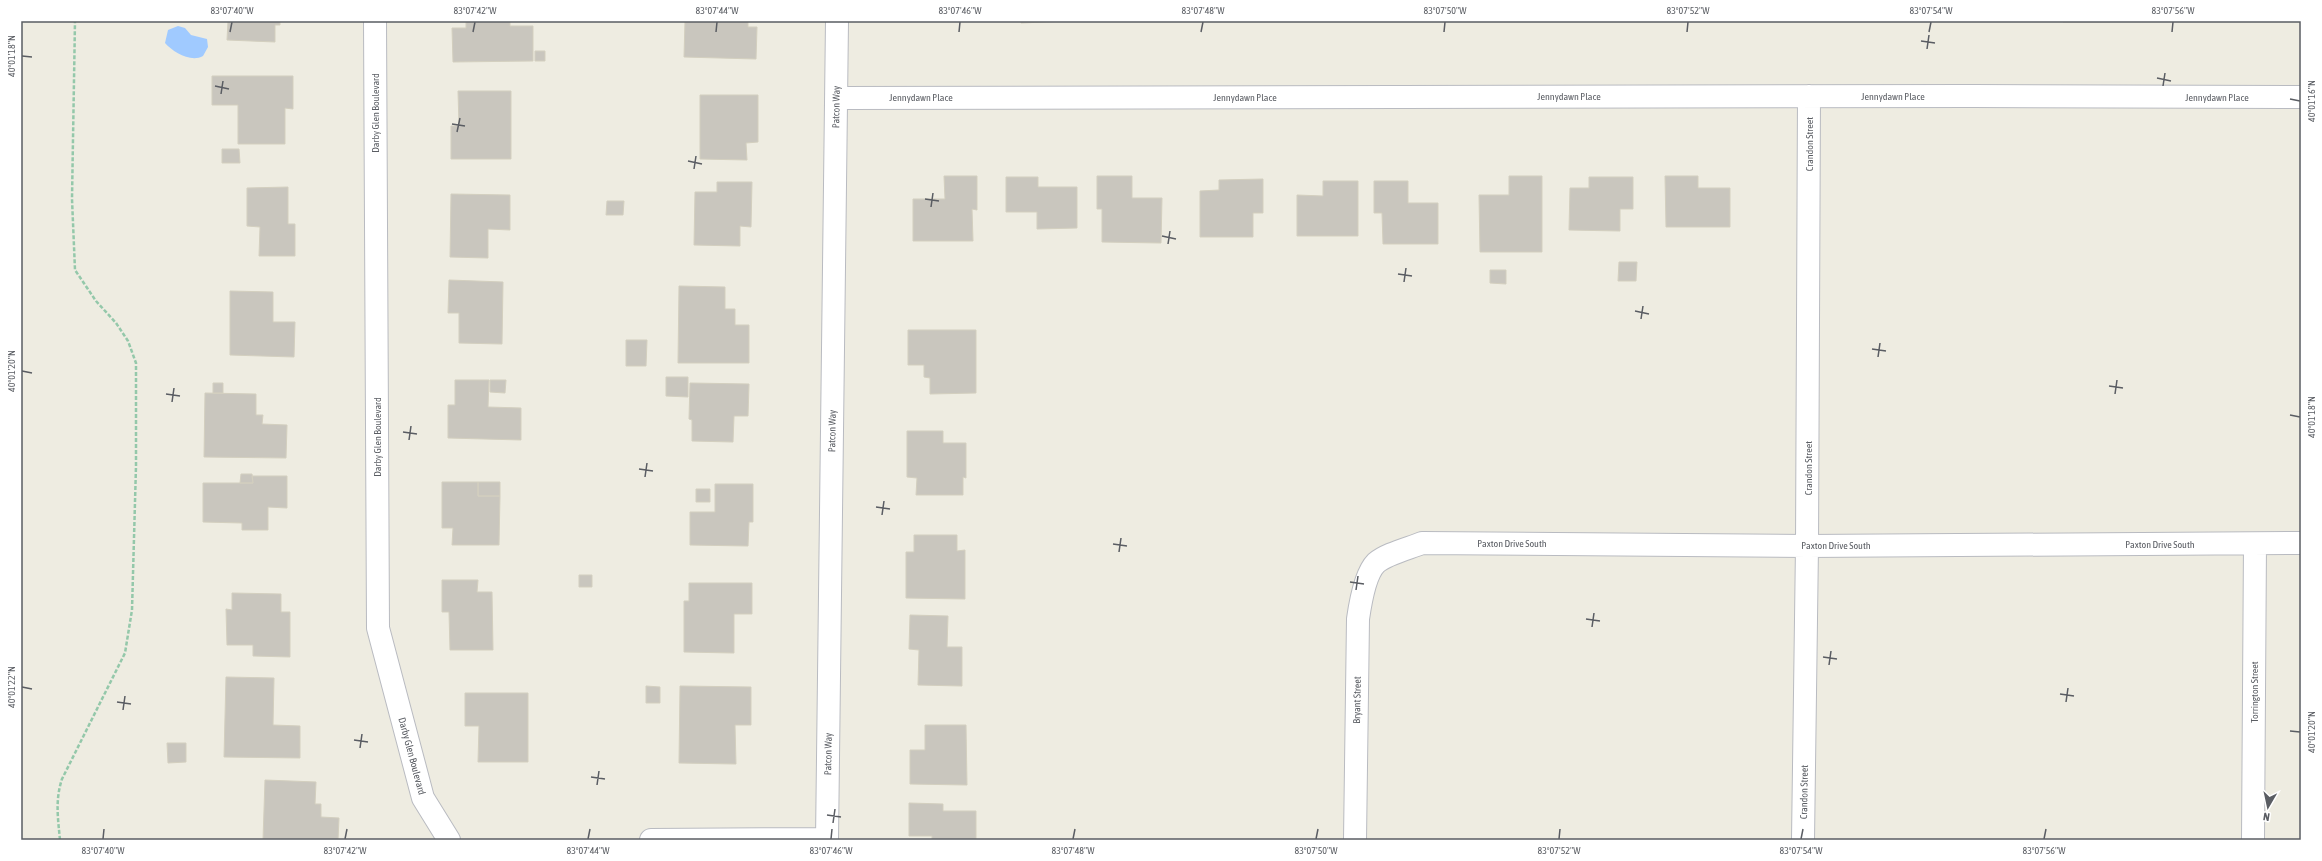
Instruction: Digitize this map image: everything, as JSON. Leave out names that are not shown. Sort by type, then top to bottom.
[{"type":"street","name":"Darby Glen Boulevard","points":[[375,21],[378,628],[423,798],[449,840]]},
{"type":"street","name":"Patcon Way","points":[[827,839],[837,21]]},
{"type":"street","name":"Jennydawn Place","points":[[836,98],[1809,96],[2301,97]]},
{"type":"street","name":"Crandon Street","points":[[1803,840],[1807,546],[1809,96]]},
{"type":"street","name":"Paxton Drive South","points":[[1376,563],[1395,553],[1422,543],[1807,546],[2301,543]]},
{"type":"street","name":"Torrington Street","points":[[2252,840],[2255,544]]},
{"type":"street","name":"Bryant Street","points":[[1355,840],[1358,619],[1363,590],[1376,563]]},
{"type":"street","points":[[651,840],[827,839]]},
{"type":"path","points":[[60,840],[57,813],[58,791],[62,779],[125,653],[132,610],[134,568],[136,363],[128,341],[116,323],[96,301],[75,270],[72,199],[75,21]]},
{"type":"water","points":[[178,26],[185,28],[191,35],[207,39],[208,47],[203,56],[193,58],[182,56],[165,43],[168,30]]},
{"type":"building","points":[[228,21],[280,21],[280,25],[275,25],[275,42],[227,40]]},
{"type":"building","points":[[466,21],[510,21],[510,26],[533,26],[533,61],[453,62],[452,28],[466,28]]},
{"type":"building","points":[[685,21],[748,21],[748,27],[757,27],[756,59],[684,57]]},
{"type":"building","points":[[1021,21],[1066,21],[1021,23]]},
{"type":"building","points":[[2110,21],[2110,22],[2063,22]]},
{"type":"building","points":[[535,51],[545,51],[545,61],[535,61]]},
{"type":"building","points":[[212,76],[293,76],[293,109],[285,108],[285,144],[238,144],[238,105],[212,105]]},
{"type":"building","points":[[458,91],[511,91],[511,159],[451,159],[451,126],[459,126]]},
{"type":"building","points":[[700,95],[758,95],[758,142],[746,143],[747,160],[700,159]]},
{"type":"building","points":[[222,149],[239,149],[240,163],[222,163]]},
{"type":"building","points":[[944,176],[977,176],[977,210],[972,209],[973,241],[913,241],[913,199],[945,199]]},
{"type":"building","points":[[1097,176],[1132,176],[1132,198],[1162,198],[1161,243],[1102,242],[1102,209],[1097,209]]},
{"type":"building","points":[[1509,176],[1542,176],[1542,252],[1480,252],[1479,195],[1509,195]]},
{"type":"building","points":[[1665,176],[1698,176],[1698,188],[1730,188],[1730,227],[1666,227]]},
{"type":"building","points":[[1006,177],[1038,177],[1038,187],[1077,187],[1077,228],[1037,229],[1037,212],[1006,212]]},
{"type":"building","points":[[1589,177],[1633,177],[1633,209],[1620,209],[1620,231],[1569,230],[1570,188],[1589,188]]},
{"type":"building","points":[[1263,179],[1263,213],[1253,213],[1253,237],[1200,237],[1200,191],[1219,190],[1219,180]]},
{"type":"building","points":[[1323,181],[1358,181],[1358,236],[1297,236],[1297,195],[1323,196]]},
{"type":"building","points":[[1374,181],[1408,181],[1408,203],[1438,203],[1438,244],[1383,244],[1382,213],[1374,213]]},
{"type":"building","points":[[717,182],[752,182],[751,227],[740,226],[740,246],[694,245],[695,192],[717,192]]},
{"type":"building","points":[[288,187],[288,224],[295,224],[295,256],[259,256],[260,227],[247,226],[247,188]]},
{"type":"building","points":[[451,194],[510,195],[510,230],[488,229],[488,258],[450,257]]},
{"type":"building","points":[[607,201],[624,201],[623,215],[606,215]]},
{"type":"building","points":[[1619,262],[1637,262],[1636,281],[1618,281]]},
{"type":"building","points":[[1490,270],[1506,270],[1506,284],[1490,283]]},
{"type":"building","points":[[449,280],[503,282],[502,344],[459,343],[459,313],[448,313]]},
{"type":"building","points":[[679,286],[725,287],[725,309],[735,309],[735,325],[749,325],[749,363],[678,363]]},
{"type":"building","points":[[230,291],[273,292],[273,322],[295,322],[294,357],[230,355]]},
{"type":"building","points":[[908,330],[976,330],[976,393],[930,394],[930,378],[924,377],[924,365],[908,365]]},
{"type":"building","points":[[626,340],[647,340],[646,366],[626,366]]},
{"type":"building","points":[[666,377],[688,377],[688,397],[666,396]]},
{"type":"building","points":[[455,380],[489,380],[488,407],[521,408],[521,440],[448,438],[448,405],[455,405]]},
{"type":"building","points":[[490,380],[506,380],[505,393],[490,392]]},
{"type":"building","points":[[213,383],[223,383],[223,393],[213,393]]},
{"type":"building","points":[[690,383],[749,384],[748,416],[734,416],[733,442],[692,441],[692,420],[689,419]]},
{"type":"building","points":[[205,393],[256,394],[256,415],[263,415],[262,424],[287,425],[286,458],[204,457]]},
{"type":"building","points":[[907,431],[943,431],[943,443],[966,443],[966,478],[963,477],[963,495],[916,495],[917,478],[907,477]]},
{"type":"building","points":[[241,474],[252,474],[253,483],[240,483]]},
{"type":"building","points":[[252,476],[287,476],[287,508],[268,507],[268,530],[242,530],[242,523],[203,522],[203,483],[253,483]]},
{"type":"building","points":[[442,482],[478,482],[478,496],[500,496],[499,545],[452,545],[453,528],[442,528]]},
{"type":"building","points":[[478,482],[500,482],[500,496],[478,496]]},
{"type":"building","points":[[715,484],[753,484],[753,522],[749,522],[748,546],[690,545],[690,512],[715,512]]},
{"type":"building","points":[[696,489],[710,489],[710,502],[696,502]]},
{"type":"building","points":[[914,535],[957,535],[957,551],[965,550],[965,599],[906,598],[906,552],[914,552]]},
{"type":"building","points":[[579,575],[592,575],[592,587],[579,587]]},
{"type":"building","points":[[442,580],[478,580],[477,592],[492,592],[493,650],[450,650],[449,612],[442,612]]},
{"type":"building","points":[[689,583],[752,583],[752,614],[734,614],[734,653],[684,652],[684,601],[689,601]]},
{"type":"building","points":[[232,593],[281,594],[281,612],[290,612],[290,657],[253,656],[253,645],[227,645],[226,609],[232,610]]},
{"type":"building","points":[[910,615],[948,616],[947,647],[962,647],[962,686],[918,685],[919,650],[909,649]]},
{"type":"building","points":[[226,677],[274,678],[273,725],[300,726],[300,758],[224,757]]},
{"type":"building","points":[[646,686],[660,687],[660,703],[646,703]]},
{"type":"building","points":[[680,686],[751,687],[751,725],[735,725],[736,764],[679,763]]},
{"type":"building","points":[[465,693],[528,693],[528,762],[478,762],[479,726],[465,726]]},
{"type":"building","points":[[925,725],[966,725],[967,785],[910,784],[910,750],[925,750]]},
{"type":"building","points":[[167,743],[186,743],[186,762],[168,763]]},
{"type":"building","points":[[265,780],[316,782],[315,804],[321,804],[321,817],[339,818],[338,840],[263,840]]},
{"type":"building","points":[[909,803],[943,804],[943,811],[976,811],[976,840],[932,840],[932,836],[909,836]]}]
